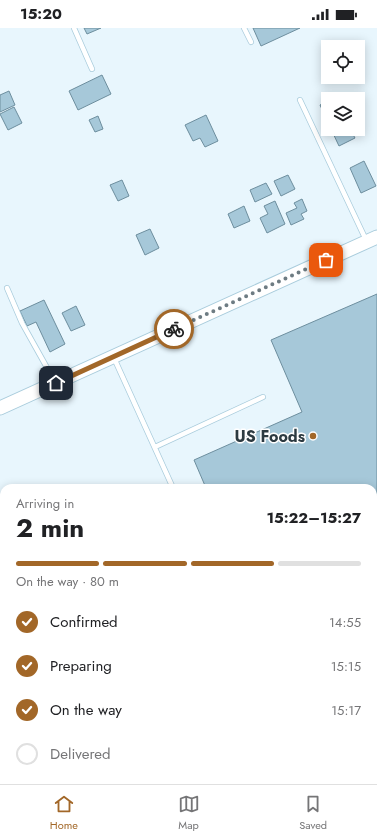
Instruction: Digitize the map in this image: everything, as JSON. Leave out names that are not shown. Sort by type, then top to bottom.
[{"type":"main road","points":[[0,408],[372,240]]},
{"type":"lane","points":[[74,28],[92,69]]},
{"type":"lane","points":[[244,28],[251,42]]},
{"type":"lane","points":[[300,100],[372,240]]},
{"type":"lane","points":[[7,288],[22,323],[56,383]]},
{"type":"lane","points":[[113,357],[171,484]]},
{"type":"lane","points":[[155,447],[262,397]]},
{"type":"building","points":[[84,28],[101,28],[87,34]]},
{"type":"building","points":[[253,28],[300,28],[261,46]]},
{"type":"building","points":[[102,75],[111,94],[78,110],[69,91]]},
{"type":"building","points":[[9,91],[15,105],[0,112],[0,95]]},
{"type":"building","points":[[14,107],[22,123],[8,130],[0,114]]},
{"type":"building","points":[[206,115],[218,141],[205,147],[200,138],[193,141],[185,125]]},
{"type":"building","points":[[98,116],[103,129],[95,132],[89,120]]},
{"type":"building","points":[[334,136],[354,136],[355,138],[339,146]]},
{"type":"building","points":[[364,161],[376,186],[361,193],[350,168]]},
{"type":"building","points":[[288,175],[295,189],[281,196],[274,181]]},
{"type":"building","points":[[122,180],[129,196],[118,201],[110,185]]},
{"type":"building","points":[[266,183],[272,194],[255,202],[250,190]]},
{"type":"building","points":[[302,199],[307,211],[301,214],[304,219],[291,225],[286,213],[297,208],[294,203]]},
{"type":"building","points":[[275,201],[285,224],[267,233],[260,218],[268,214],[264,206]]},
{"type":"building","points":[[244,206],[250,221],[234,228],[228,214]]},
{"type":"building","points":[[150,229],[159,248],[145,255],[136,235]]},
{"type":"building","name":"US Foods","points":[[377,294],[377,484],[204,484],[194,460],[302,412],[271,340]]},
{"type":"building","points":[[44,300],[65,344],[50,352],[36,322],[27,326],[20,311]]},
{"type":"building","points":[[76,306],[85,325],[71,331],[62,313]]},
{"type":"way so far","points":[[174,329],[326,260]]},
{"type":"place","name":"US Foods","points":[[313,436]]},
{"type":"route","points":[[56,383],[174,329]]}]
